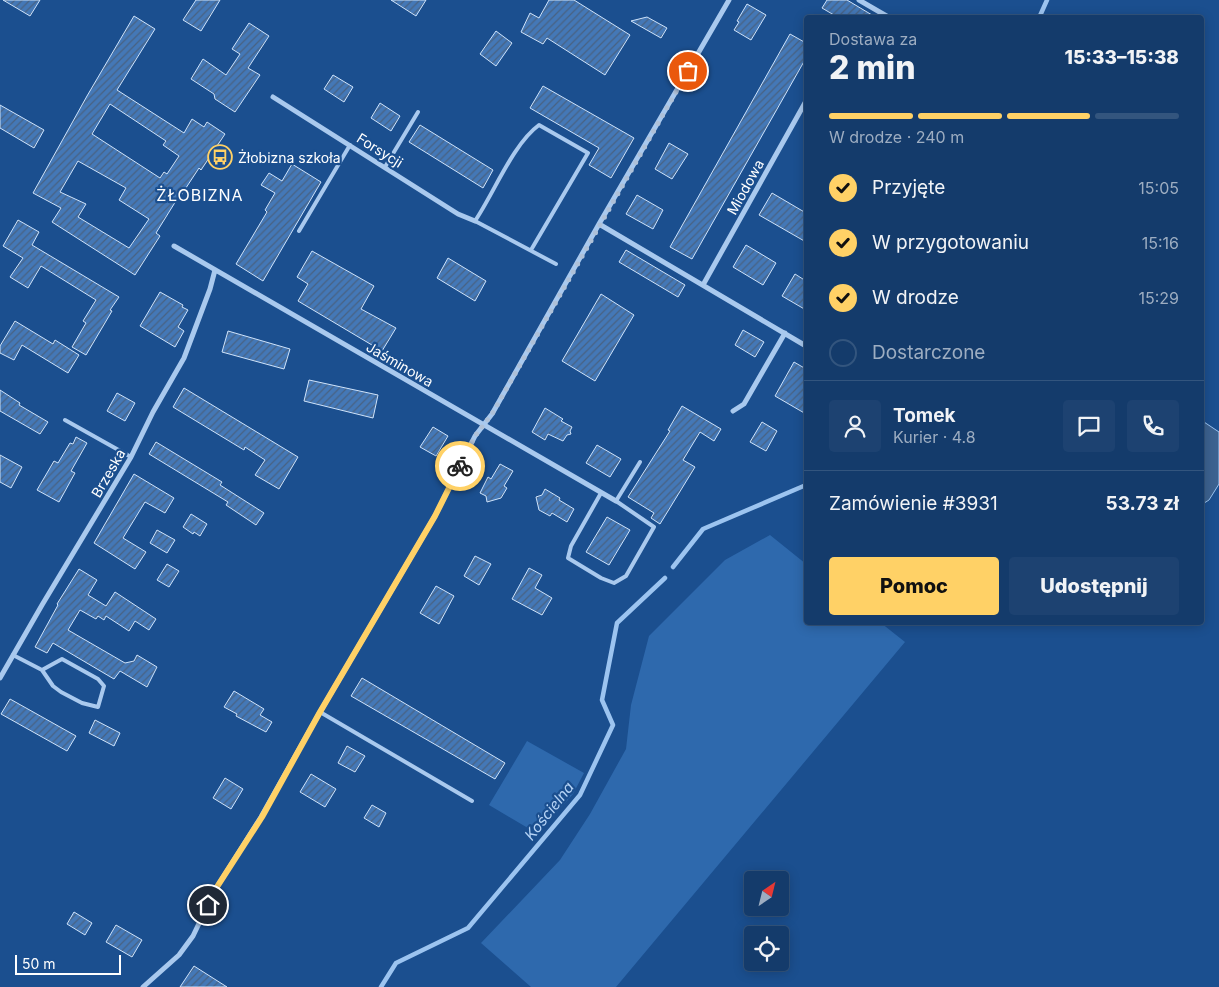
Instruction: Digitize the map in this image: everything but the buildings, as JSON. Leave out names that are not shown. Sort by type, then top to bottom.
[{"type":"street","points":[[143,987],[178,955],[193,936],[215,890],[262,817],[320,712],[435,516],[475,436],[492,414],[599,224],[729,0]]},
{"type":"street","points":[[859,0],[885,15]]},
{"type":"street","name":"Forsycji","points":[[273,96],[458,214],[475,221]]},
{"type":"street","name":"Miodowa","points":[[703,285],[804,105]]},
{"type":"street","points":[[599,224],[804,345]]},
{"type":"street","name":"Jaśminowa","points":[[174,246],[616,501]]},
{"type":"street","name":"Brzeska","points":[[0,678],[131,457],[153,412],[184,358],[215,270]]},
{"type":"street","points":[[733,411],[744,404],[785,333]]},
{"type":"lane","points":[[385,167],[418,112]]},
{"type":"lane","points":[[531,250],[588,154],[539,125],[529,132],[475,221],[556,264]]},
{"type":"lane","points":[[299,231],[350,145]]},
{"type":"lane","points":[[65,420],[131,457]]},
{"type":"lane","points":[[601,493],[571,546],[568,558],[601,578],[614,583],[626,576],[654,527],[616,501],[640,462]]},
{"type":"lane","points":[[13,655],[42,670],[52,686],[61,692],[98,707],[104,686],[98,678],[62,659],[42,670]]},
{"type":"lane","points":[[320,712],[472,801]]},
{"type":"shaded area","points":[[1204,422],[1219,432],[1219,484],[1209,500],[1204,503]]},
{"type":"shaded area","points":[[770,535],[804,562],[804,625],[884,625],[905,642],[616,987],[531,987],[481,943],[560,860],[590,814],[626,749],[631,705],[649,636],[725,560]]},
{"type":"shaded area","points":[[527,741],[584,773],[573,794],[538,834],[489,805]]},
{"type":"waterway","name":"Kościelna","points":[[1040,15],[1047,0]]},
{"type":"waterway","name":"Kościelna","points":[[673,567],[703,529],[804,486]]},
{"type":"waterway","name":"Kościelna","points":[[381,987],[396,963],[468,928],[580,795],[613,725],[602,700],[617,623],[665,578]]},
{"type":"way so far","points":[[460,466],[475,436],[492,414],[688,71]]},
{"type":"place","name":"Żłobizna szkoła","points":[[220,157]]},
{"type":"district","name":"ŻŁOBIZNA","points":[[200,195]]},
{"type":"route","points":[[208,905],[215,890],[262,817],[320,712],[435,516],[460,466]]}]
